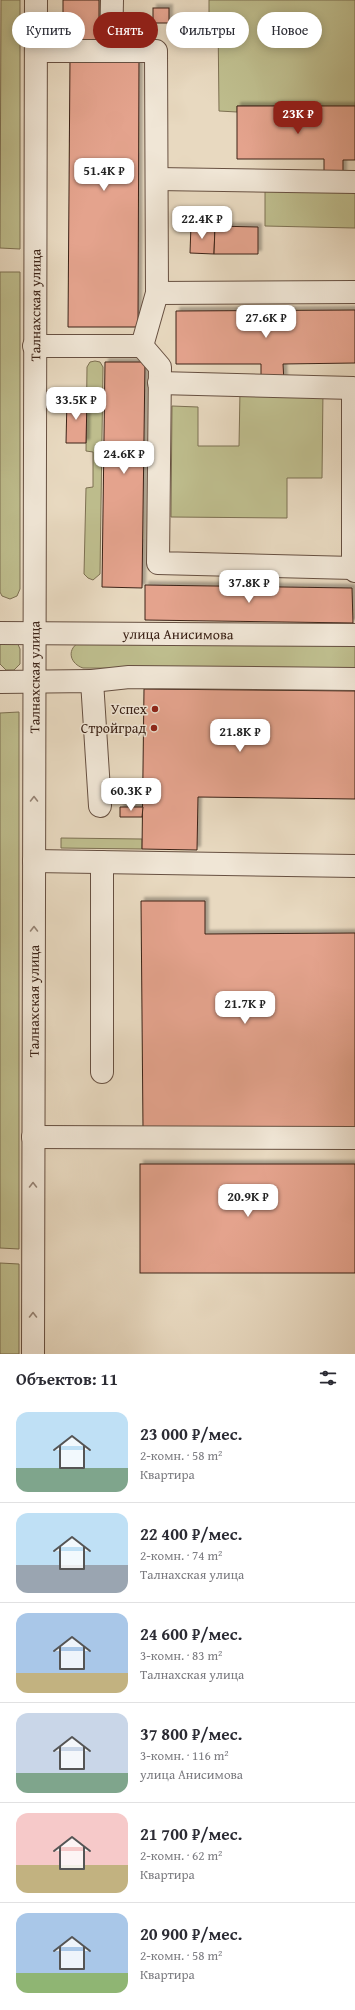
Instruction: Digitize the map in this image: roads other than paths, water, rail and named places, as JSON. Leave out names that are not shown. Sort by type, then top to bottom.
[{"type":"street","name":"Талнахская улица","points":[[33,1354],[35,633],[34,346],[36,0]]},
{"type":"street","points":[[111,50],[112,0]]},
{"type":"street","points":[[36,51],[156,51],[157,293],[142,346]]},
{"type":"street","points":[[157,179],[355,182]]},
{"type":"street","points":[[157,293],[355,292]]},
{"type":"street","points":[[34,346],[142,346],[160,367],[159,383],[158,563],[354,570],[353,388],[159,383]]},
{"type":"street","name":"улица Анисимова","points":[[0,633],[355,635]]},
{"type":"street","points":[[0,682],[92,681],[129,677],[355,679]]},
{"type":"street","points":[[92,681],[100,806]]},
{"type":"street","points":[[34,861],[355,866]]},
{"type":"street","points":[[102,862],[102,1072]]},
{"type":"street","points":[[33,1137],[355,1138]]},
{"type":"place","name":"Успех","points":[[155,709]]},
{"type":"place","name":"Стройград","points":[[154,728]]}]
